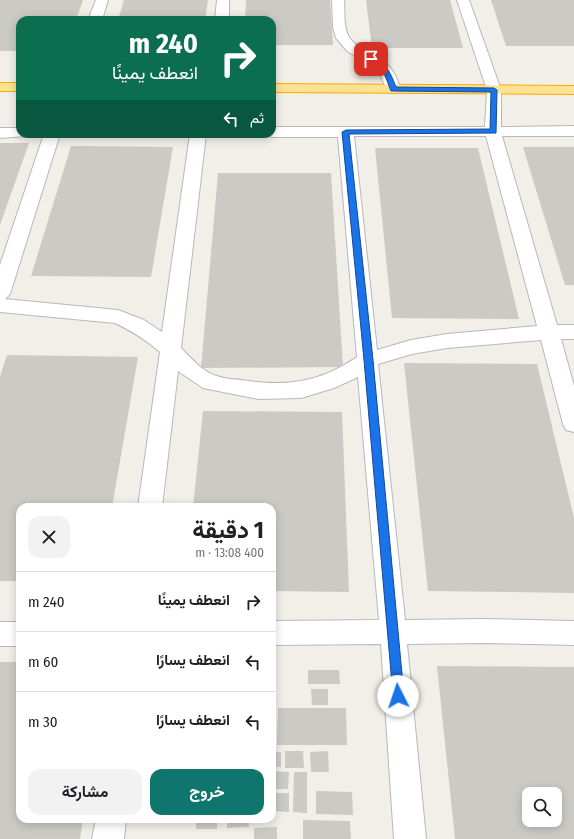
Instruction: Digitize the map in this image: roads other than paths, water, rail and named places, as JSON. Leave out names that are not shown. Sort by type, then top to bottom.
[{"type":"highway","points":[[0,87],[16,87]]},
{"type":"highway","points":[[276,88],[574,90]]},
{"type":"street","points":[[96,16],[102,0]]},
{"type":"street","points":[[222,16],[223,0]]},
{"type":"street","points":[[338,0],[340,32],[343,38],[354,49],[382,66],[390,76],[393,89]]},
{"type":"street","points":[[463,0],[494,90],[493,131],[574,424]]},
{"type":"street","points":[[276,132],[574,131]]},
{"type":"street","points":[[346,132],[393,632],[410,839]]},
{"type":"street","points":[[0,133],[16,133]]},
{"type":"street","points":[[0,294],[51,138]]},
{"type":"street","points":[[151,503],[197,138]]},
{"type":"street","points":[[0,305],[118,317],[137,324],[170,350],[187,367],[210,383],[258,391],[300,390],[327,383],[352,371],[368,360],[411,347],[447,341],[549,332],[574,332]]},
{"type":"street","points":[[276,633],[485,631],[574,633]]},
{"type":"street","points":[[0,634],[16,634]]},
{"type":"street","points":[[108,839],[110,823]]}]
